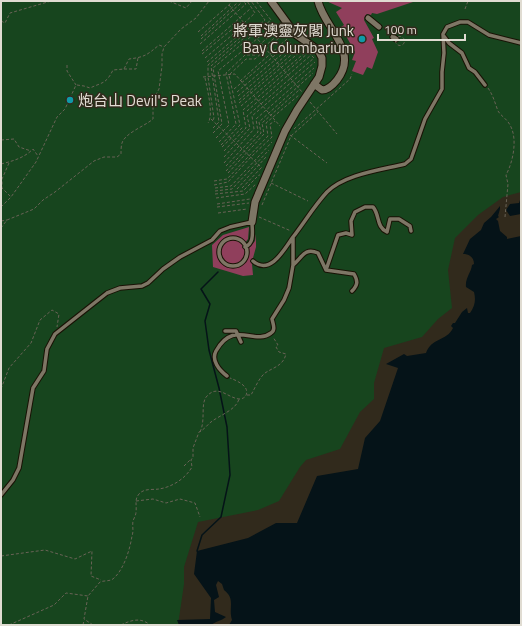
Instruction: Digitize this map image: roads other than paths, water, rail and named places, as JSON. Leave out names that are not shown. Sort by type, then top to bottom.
[{"type":"street","points":[[254,219],[257,204],[285,131],[322,70],[320,54],[314,47],[295,34],[271,1]]},
{"type":"street","points":[[314,84],[322,90],[330,87],[341,73],[345,61],[342,48],[321,11],[318,1]]},
{"type":"street","points":[[368,18],[379,27]]},
{"type":"lane","points":[[253,262],[260,266],[266,267],[272,263],[328,192],[340,183],[353,177],[405,164],[411,159],[425,119],[442,89],[444,53],[443,34],[447,27],[464,21],[471,23],[489,35],[521,43]]},
{"type":"lane","points":[[443,34],[449,43],[462,53],[469,68],[475,72],[485,85]]},
{"type":"lane","points":[[326,270],[338,235],[346,233],[352,235],[351,221],[355,212],[364,207],[373,207],[377,212],[378,221],[382,230],[387,232],[390,219],[399,219],[410,226],[411,231]]},
{"type":"lane","points":[[1,494],[13,480],[19,468],[34,386],[44,371],[47,349],[52,337],[60,329],[107,293],[120,288],[136,287],[145,284],[167,265],[184,254],[212,240],[220,232],[254,219],[251,244],[245,247]]},
{"type":"lane","points":[[227,376],[214,361],[214,354],[225,339],[238,334],[260,337],[271,333],[273,330],[274,326],[272,319],[284,300],[289,288],[293,265],[293,237]]},
{"type":"lane","points":[[234,238],[245,247],[246,252],[244,259],[237,265],[227,264],[220,257],[219,249],[226,240],[234,238]]},
{"type":"lane","points":[[293,265],[303,254],[307,251],[313,250],[318,253],[326,270]]},
{"type":"lane","points":[[326,270],[354,274],[357,280],[356,287],[352,291]]},
{"type":"lane","points":[[225,331],[236,331],[241,342]]},
{"type":"waterway","points":[[197,551],[202,535],[221,517],[230,475],[227,427],[209,350],[205,321],[210,304],[201,289],[218,272]]},
{"type":"place","name":"將軍澳靈灰閣 Junk Bay Columbarium","points":[[362,39]]},
{"type":"place","name":"炮台山 Devil's Peak","points":[[70,100]]}]
